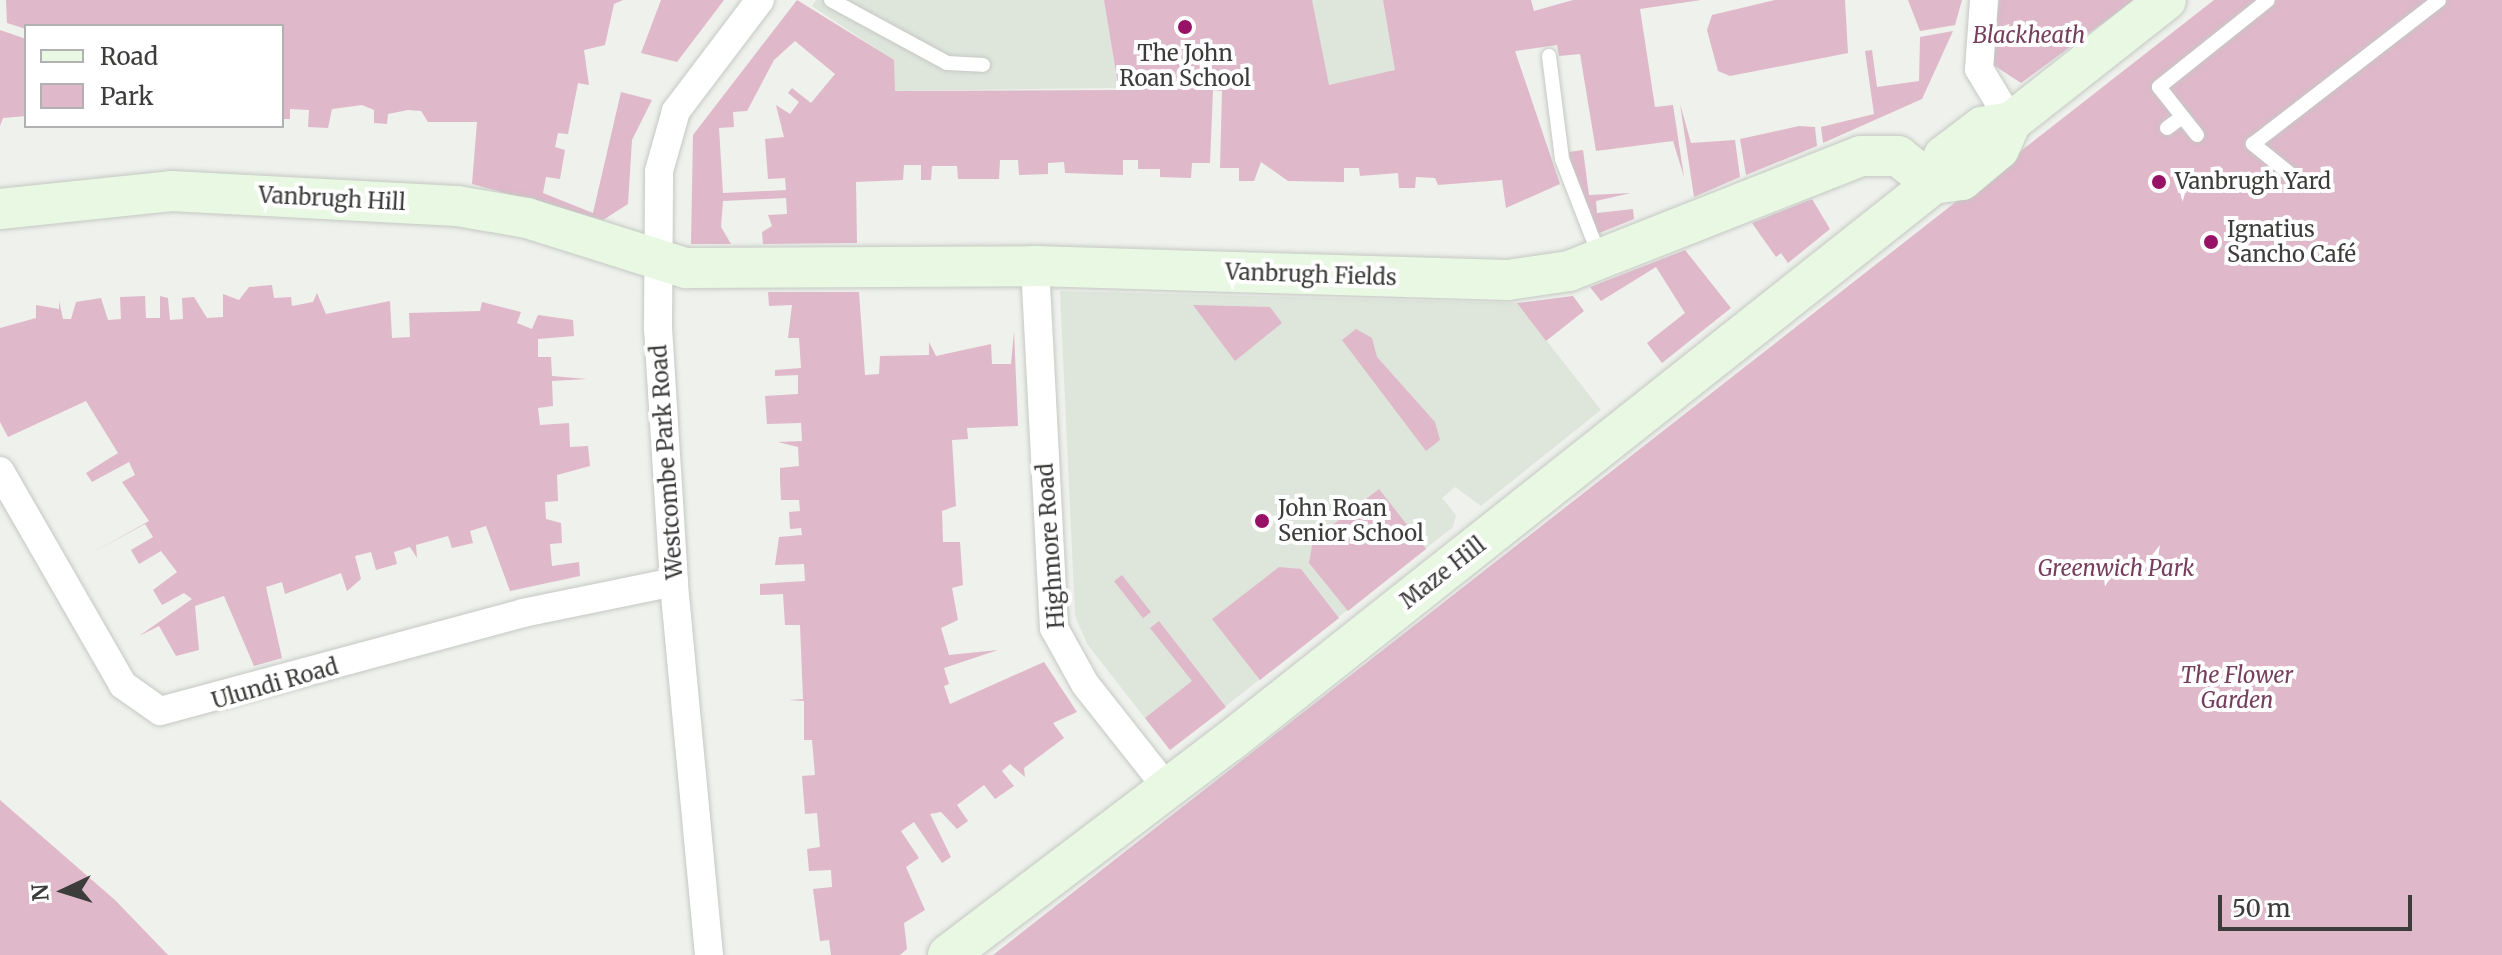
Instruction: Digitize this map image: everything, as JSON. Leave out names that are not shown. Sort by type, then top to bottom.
[{"type":"street","name":"Westcombe Park Road","points":[[709,955],[674,582],[658,261],[665,132],[760,0]]},
{"type":"street","points":[[1984,0],[1979,69],[2011,122]]},
{"type":"street","name":"Maze Hill","points":[[948,955],[1168,789],[1933,184],[1962,180],[1999,149],[2011,122],[2166,0]]},
{"type":"street","name":"Vanbrugh Fields","points":[[658,261],[686,268],[1035,266],[1508,280],[1601,259],[1861,156],[1898,156],[1933,184]]},
{"type":"street","name":"Vanbrugh Hill","points":[[0,209],[171,191],[457,206],[527,218],[658,261]]},
{"type":"street","name":"Highmore Road","points":[[1035,266],[1054,628],[1085,684],[1168,789]]},
{"type":"street","name":"Ulundi Road","points":[[0,471],[123,685],[160,711],[523,613],[674,582]]},
{"type":"lane","points":[[831,0],[947,63],[983,65]]},
{"type":"lane","points":[[2197,135],[2159,87],[2268,0]]},
{"type":"lane","points":[[2294,177],[2253,144],[2439,0]]},
{"type":"lane","points":[[1549,56],[1562,159],[1601,259]]},
{"type":"lane","points":[[2167,128],[2182,117]]},
{"type":"shaded area","name":"The John Roan School","points":[[816,0],[1521,0],[1528,49],[1328,85],[894,91],[893,60],[812,6]]},
{"type":"shaded area","name":"John Roan Senior School","points":[[1060,291],[1517,303],[1601,410],[1481,506],[1455,487],[1442,498],[1456,515],[1453,527],[1170,750],[1087,644],[1075,616]]},
{"type":"green space","points":[[6,0],[623,0],[614,4],[605,45],[584,50],[589,85],[578,83],[568,134],[558,133],[555,147],[565,150],[560,179],[546,177],[543,193],[593,213],[621,92],[652,100],[632,140],[628,204],[603,220],[472,184],[477,122],[428,122],[421,111],[408,110],[388,114],[387,124],[374,123],[374,110],[362,105],[332,109],[328,128],[308,127],[309,110],[290,109],[290,119],[284,119],[284,24],[24,24],[24,28],[7,23]]},
{"type":"green space","points":[[661,0],[724,0],[677,62],[641,53]]},
{"type":"green space","points":[[797,0],[894,60],[895,91],[1119,90],[1104,0],[1312,0],[1329,85],[1395,70],[1383,0],[1531,0],[1534,11],[1573,0],[1701,0],[1640,9],[1655,107],[1673,105],[1684,177],[1673,141],[1596,151],[1580,54],[1559,56],[1557,45],[1515,51],[1560,184],[1506,208],[1502,180],[1438,185],[1435,178],[1416,177],[1415,188],[1399,188],[1398,173],[1360,176],[1359,168],[1344,168],[1344,182],[1288,181],[1261,162],[1254,181],[1239,181],[1239,168],[1220,168],[1222,91],[1213,90],[1210,163],[1192,163],[1191,178],[1160,177],[1160,169],[1138,169],[1138,160],[1123,160],[1123,175],[1065,173],[1064,162],[1048,163],[1048,174],[1019,175],[1018,160],[1000,160],[999,179],[958,179],[957,166],[932,166],[931,180],[921,180],[921,165],[904,165],[903,180],[856,182],[857,243],[763,244],[762,232],[772,226],[768,215],[787,214],[786,198],[723,201],[721,227],[731,244],[691,244],[693,135]],"holes":[[[795,41],[835,74],[811,103],[792,88],[788,93],[799,102],[790,114],[776,105],[784,137],[765,139],[768,179],[785,178],[786,190],[723,193],[719,128],[734,127],[733,112],[747,111],[774,60]]]},
{"type":"green space","points":[[1775,0],[1845,0],[1848,53],[1730,76],[1718,71],[1707,30],[1712,15]]},
{"type":"green space","points":[[1908,0],[1962,0],[1955,25],[1920,31]]},
{"type":"green space","name":"Blackheath","points":[[1999,0],[2134,0],[2021,83],[1992,64]]},
{"type":"green space","name":"Greenwich Park","points":[[2214,0],[2502,0],[2502,955],[993,955]]},
{"type":"green space","points":[[0,30],[24,38],[24,116],[3,118],[0,126]]},
{"type":"green space","points":[[1953,31],[1922,99],[1823,143],[1821,127],[1874,114],[1865,51],[1872,50],[1877,87],[1919,81],[1920,37]]},
{"type":"green space","points":[[1680,104],[1691,143],[1735,140],[1740,177],[1694,197]]},
{"type":"green space","points":[[1799,126],[1815,127],[1817,146],[1746,175],[1740,139]]},
{"type":"green space","points":[[1583,150],[1589,195],[1631,193],[1596,201],[1597,213],[1633,209],[1634,219],[1597,234],[1569,152]]},
{"type":"green space","points":[[1812,199],[1830,229],[1788,263],[1781,253],[1776,257],[1752,223]]},
{"type":"green space","points":[[1685,250],[1731,308],[1662,363],[1647,343],[1685,313],[1656,267],[1601,301],[1590,287]]},
{"type":"green space","points":[[272,285],[274,298],[291,297],[292,306],[313,302],[317,293],[326,314],[390,301],[392,338],[410,337],[409,313],[480,311],[482,302],[521,312],[517,323],[532,329],[538,315],[573,320],[574,336],[538,339],[538,357],[551,357],[552,376],[587,379],[552,381],[553,406],[538,408],[540,425],[569,423],[570,447],[588,446],[590,466],[557,475],[558,501],[545,502],[546,519],[561,523],[562,543],[550,544],[552,566],[579,562],[580,576],[510,591],[486,526],[470,531],[473,543],[452,548],[448,536],[416,545],[417,558],[410,547],[394,552],[397,564],[376,570],[371,552],[355,556],[361,579],[347,591],[341,573],[285,594],[282,582],[266,587],[282,658],[254,666],[224,596],[195,606],[199,650],[176,656],[159,626],[139,636],[192,599],[184,593],[162,605],[153,590],[177,572],[161,551],[139,564],[131,550],[153,537],[145,524],[92,553],[149,521],[122,482],[135,475],[129,462],[92,482],[86,473],[118,453],[86,401],[8,437],[0,422],[0,328],[36,318],[36,305],[59,309],[59,301],[63,319],[71,319],[76,302],[101,298],[108,320],[121,319],[120,297],[145,296],[146,318],[160,318],[160,296],[168,298],[170,320],[183,319],[182,298],[194,297],[207,318],[223,317],[223,294],[239,300],[249,287]]},
{"type":"green space","points":[[768,292],[859,292],[865,375],[879,374],[880,356],[929,355],[929,342],[936,356],[991,344],[992,364],[1011,364],[1014,331],[1018,426],[967,428],[968,439],[952,440],[956,506],[942,511],[943,542],[960,542],[963,585],[952,588],[958,620],[941,628],[949,655],[998,650],[944,668],[949,684],[944,686],[950,704],[1044,662],[1077,712],[1053,723],[1064,738],[1024,768],[1025,777],[1010,764],[1002,771],[1014,786],[995,799],[984,785],[957,805],[968,821],[957,829],[941,812],[930,814],[951,857],[942,863],[914,822],[901,831],[919,858],[906,867],[925,910],[904,923],[907,949],[900,955],[831,955],[829,940],[820,941],[813,889],[832,887],[831,870],[809,871],[807,849],[820,847],[817,813],[805,814],[802,776],[815,775],[812,740],[804,740],[804,701],[789,700],[803,699],[800,625],[785,625],[783,594],[760,595],[760,584],[805,581],[804,564],[775,565],[779,537],[802,535],[801,528],[790,529],[789,512],[800,511],[799,500],[781,500],[780,480],[780,468],[799,466],[798,447],[778,442],[802,441],[801,423],[767,424],[765,396],[798,394],[798,375],[775,376],[775,370],[801,368],[799,338],[788,338],[792,305],[769,306]]},
{"type":"green space","points":[[1573,296],[1584,311],[1546,341],[1517,303]]},
{"type":"green space","points":[[1193,305],[1270,307],[1282,323],[1235,361]]},
{"type":"green space","points":[[1356,329],[1372,338],[1377,357],[1435,422],[1440,440],[1426,451],[1342,340]]},
{"type":"green space","points":[[1379,489],[1426,549],[1348,611],[1309,563],[1313,540]]},
{"type":"green space","points":[[1279,567],[1301,569],[1339,618],[1260,680],[1212,619]]},
{"type":"green space","points":[[1122,575],[1151,612],[1143,618],[1114,581]]},
{"type":"green space","points":[[1159,621],[1226,707],[1170,750],[1145,718],[1192,681],[1150,628]]},
{"type":"green space","points":[[0,800],[115,900],[168,955],[0,955]]},
{"type":"place","name":"The John Roan School","points":[[1185,27]]},
{"type":"place","name":"Vanbrugh Yard","points":[[2159,182]]},
{"type":"place","name":"Ignatius Sancho Café","points":[[2211,242]]},
{"type":"place","name":"John Roan Senior School","points":[[1262,521]]},
{"type":"park label","name":"The Flower Garden","points":[[2237,688]]}]
